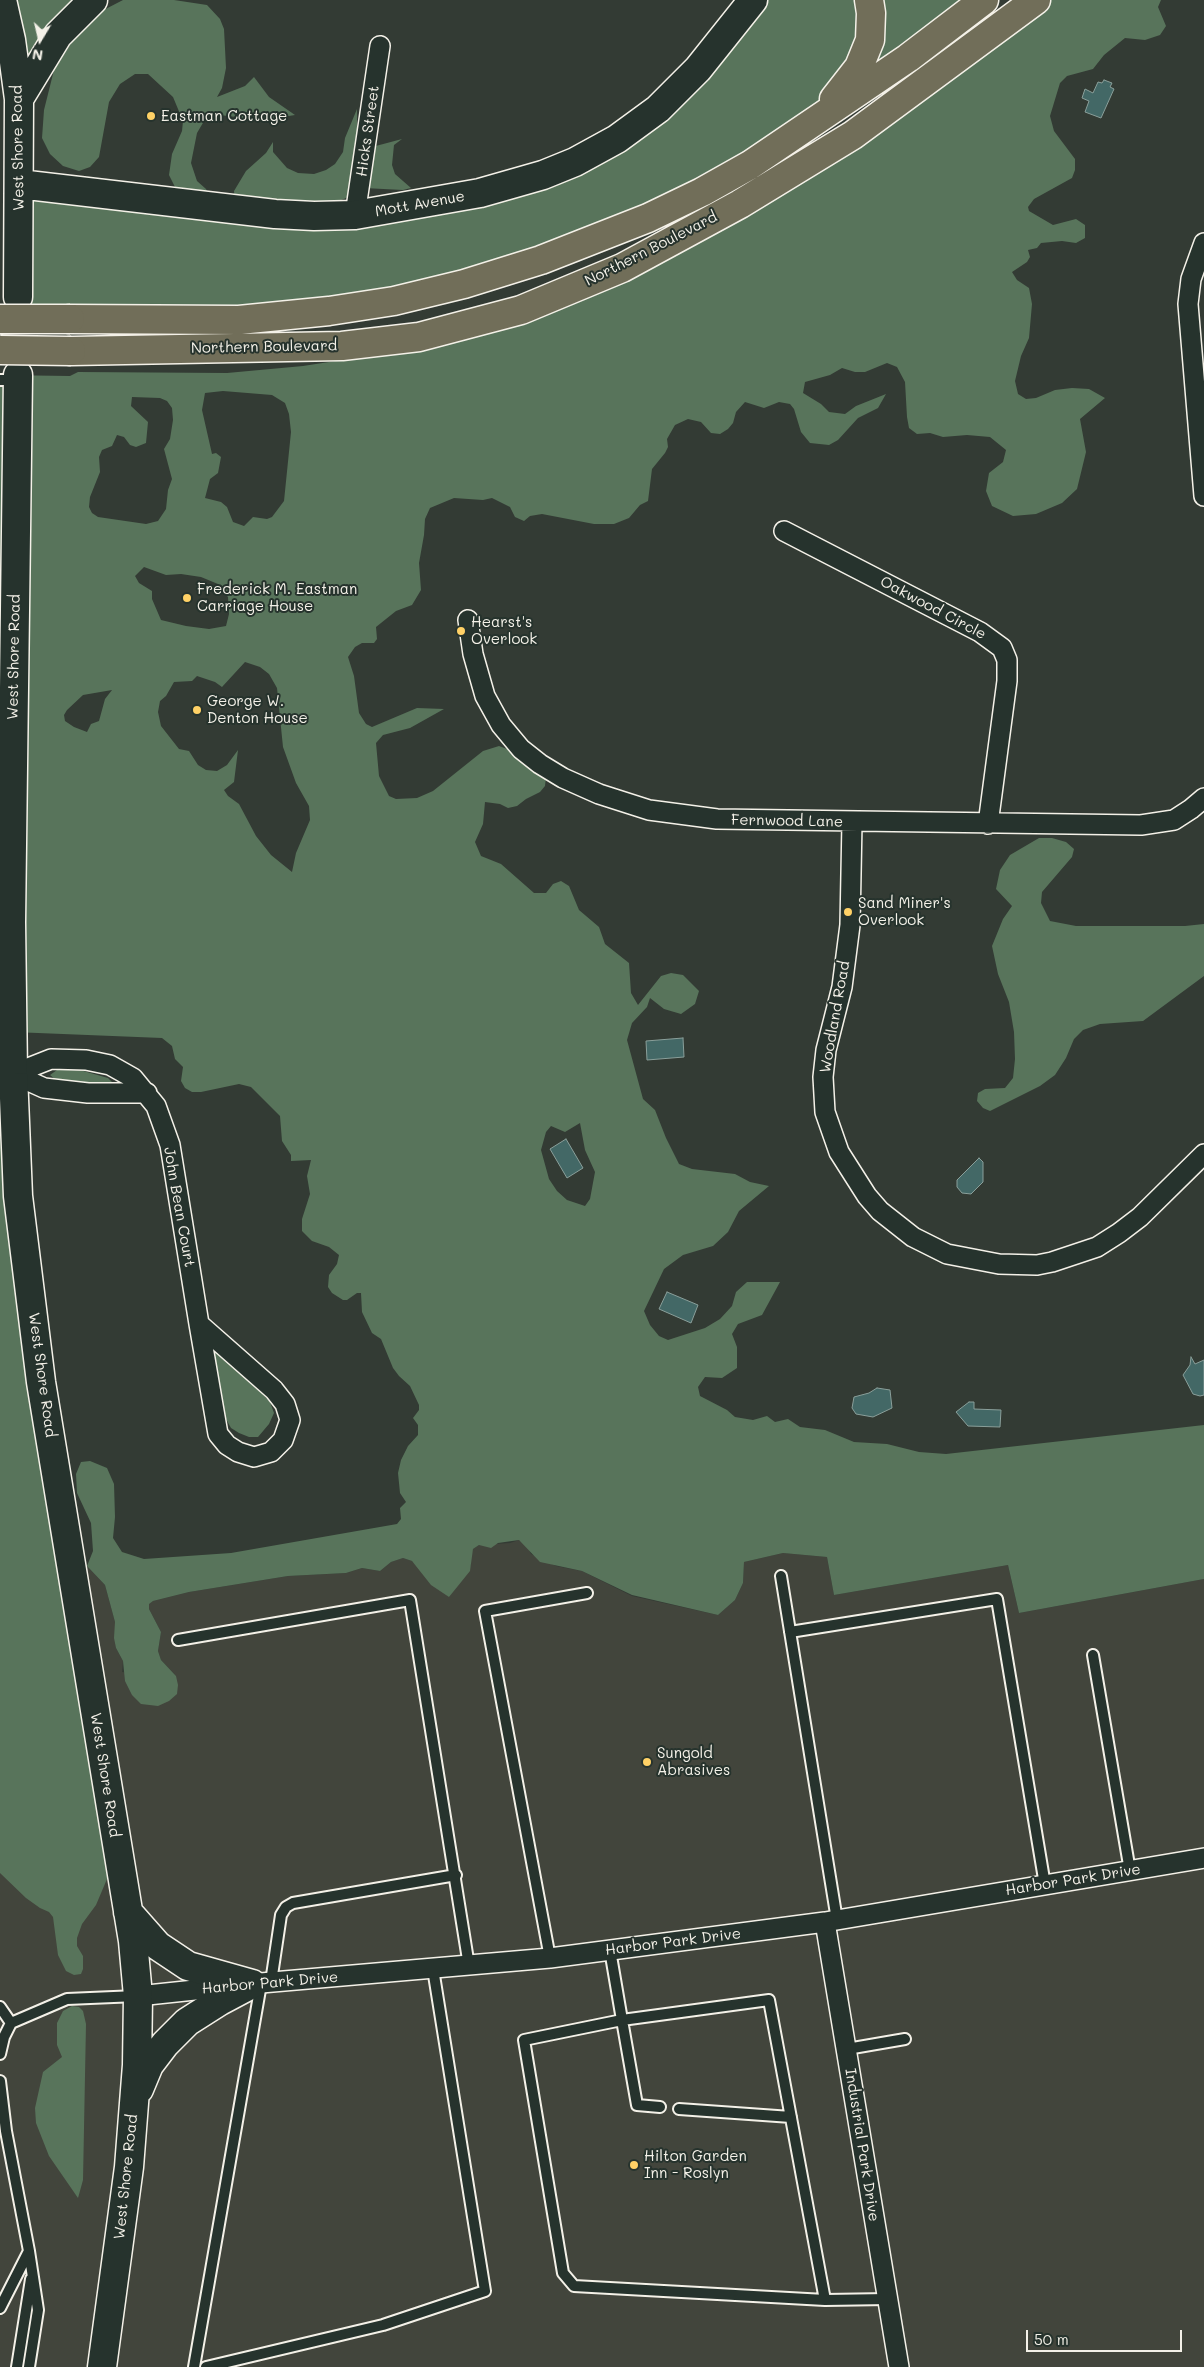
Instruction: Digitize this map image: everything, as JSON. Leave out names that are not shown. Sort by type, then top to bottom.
[{"type":"main road","name":"West Shore Road","points":[[2,0],[11,40],[19,99],[18,297]]},
{"type":"main road","points":[[19,99],[58,35],[93,0]]},
{"type":"main road","name":"Mott Avenue","points":[[19,184],[275,214],[355,216],[480,193],[543,175],[584,157],[617,139],[658,109],[698,69],[753,0]]},
{"type":"main road","points":[[750,165],[834,98],[859,67],[870,40],[870,0]]},
{"type":"main road","name":"Northern Boulevard","points":[[0,319],[239,320],[329,311],[394,301],[464,284],[540,260],[605,235],[702,192],[750,165],[908,58],[984,0]]},
{"type":"main road","name":"Northern Boulevard","points":[[0,350],[72,351],[342,346],[419,337],[521,310],[622,268],[748,199],[853,135],[1036,0]]},
{"type":"main road","name":"West Shore Road","points":[[12,378],[11,922],[13,1074],[18,1196],[41,1382],[128,1911],[138,1996],[134,2100],[122,2225],[102,2367]]},
{"type":"main road","points":[[128,1911],[158,1946],[188,1966],[262,1983]]},
{"type":"main road","points":[[134,2100],[149,2065],[165,2044],[188,2022],[220,2001],[262,1983]]},
{"type":"street","name":"Hicks Street","points":[[355,216],[380,46]]},
{"type":"street","points":[[1204,243],[1188,292],[1197,359],[1204,496]]},
{"type":"street","name":"Oakwood Circle","points":[[784,531],[980,632],[1002,648],[1007,660],[1007,676],[988,824]]},
{"type":"street","name":"Fernwood Lane","points":[[468,620],[473,654],[485,696],[500,725],[530,757],[563,778],[615,799],[674,815],[717,819],[852,822],[1152,824],[1181,816],[1204,798]]},
{"type":"street","name":"Woodland Road","points":[[852,822],[850,925],[842,987],[826,1050],[823,1077],[825,1112],[839,1152],[867,1196],[880,1211],[913,1237],[947,1254],[999,1264],[1037,1265],[1097,1247],[1119,1233],[1140,1217],[1204,1154]]},
{"type":"street","name":"John Bean Court","points":[[13,1074],[50,1059],[86,1060],[110,1065],[133,1078],[147,1093],[163,1120],[170,1145],[199,1324],[218,1434],[227,1445],[238,1452],[254,1457],[271,1452],[283,1440],[290,1420],[285,1404],[274,1390],[199,1324]]},
{"type":"street","points":[[13,1074],[44,1088],[88,1093],[147,1093]]},
{"type":"street","name":"Harbor Park Drive","points":[[138,1996],[262,1983],[550,1958],[831,1921],[1204,1858]]},
{"type":"street","name":"Industrial Park Drive","points":[[831,1921],[847,2050],[900,2367]]},
{"type":"lane","points":[[781,1576],[831,1921]]},
{"type":"lane","points":[[550,1958],[485,1611],[587,1593]]},
{"type":"lane","points":[[790,1632],[997,1599],[1045,1885]]},
{"type":"lane","points":[[178,1640],[410,1600],[456,1875],[469,1966]]},
{"type":"lane","points":[[1093,1655],[1130,1871]]},
{"type":"lane","points":[[194,2367],[262,1983],[281,1915],[293,1903],[456,1875]]},
{"type":"lane","points":[[610,1950],[637,2105],[660,2107]]},
{"type":"lane","points":[[206,2367],[383,2325],[485,2291],[433,1969]]},
{"type":"lane","points":[[0,2054],[4,2036],[11,2023],[67,1998],[138,1996]]},
{"type":"lane","points":[[825,2300],[769,2000],[622,2020],[524,2040],[563,2273],[574,2286],[825,2300],[888,2299]]},
{"type":"lane","points":[[0,2007],[11,2023]]},
{"type":"lane","points":[[847,2050],[905,2039]]},
{"type":"lane","points":[[0,2082],[6,2131],[30,2251],[38,2310],[29,2367]]},
{"type":"lane","points":[[679,2109],[791,2118]]},
{"type":"lane","points":[[0,2308],[30,2251]]},
{"type":"lane","points":[[17,2367],[32,2269]]},
{"type":"shaded area","points":[[519,1540],[527,1546],[531,1554],[556,1566],[582,1571],[632,1596],[718,1615],[735,1600],[743,1583],[744,1562],[783,1553],[827,1557],[834,1595],[1008,1565],[1019,1613],[1204,1579],[1204,2367],[0,2367],[0,1865],[71,1568],[87,1566],[105,1585],[115,1622],[116,1648],[123,1661],[122,1672],[176,1676],[161,1660],[158,1651],[161,1632],[148,1604],[153,1601],[189,1592],[288,1576],[346,1573],[362,1568],[380,1571],[391,1562],[403,1558],[412,1561],[449,1597],[471,1565],[470,1557],[473,1549],[479,1545],[510,1543]]},
{"type":"green space","points":[[2,0],[93,0],[19,99]]},
{"type":"green space","points":[[123,0],[174,0],[207,5],[220,19],[224,29],[226,68],[222,88],[217,97],[245,86],[254,77],[269,97],[295,115],[264,120],[219,115],[207,116],[197,133],[191,163],[197,181],[206,189],[210,197],[235,200],[234,191],[246,171],[266,153],[273,142],[273,152],[287,168],[298,173],[314,174],[326,170],[335,164],[343,152],[345,138],[357,109],[357,126],[372,147],[402,139],[394,145],[392,165],[395,174],[411,188],[403,190],[364,188],[344,199],[324,206],[398,209],[617,139],[753,0],[984,0],[702,192],[394,301],[18,320],[19,184],[181,199],[169,175],[172,154],[182,131],[183,121],[173,97],[148,74],[135,74],[120,84],[109,102],[99,157],[90,167],[79,171],[63,166],[50,154],[42,138],[44,110],[54,70],[75,37],[94,15]]},
{"type":"green space","points":[[1038,0],[1161,0],[1158,7],[1166,26],[1160,35],[1145,40],[1125,38],[1104,55],[1093,69],[1067,76],[1060,83],[1050,116],[1054,131],[1075,159],[1075,170],[1072,178],[1034,199],[1028,207],[1029,211],[1053,225],[1076,219],[1085,225],[1085,238],[1076,243],[1062,241],[1041,243],[1037,248],[1028,250],[1030,257],[1027,262],[1012,272],[1017,280],[1029,288],[1032,304],[1029,338],[1021,356],[1015,381],[1018,394],[1026,399],[1036,398],[1055,390],[1072,388],[1089,389],[1105,398],[1080,419],[1086,452],[1077,489],[1062,503],[1036,514],[1013,516],[992,506],[986,491],[989,473],[1003,462],[1006,450],[990,437],[967,435],[943,437],[930,433],[917,434],[909,428],[905,382],[897,367],[887,363],[865,372],[855,372],[842,368],[830,375],[805,382],[803,393],[821,404],[829,412],[845,414],[856,406],[886,394],[878,408],[858,418],[838,440],[829,445],[810,443],[801,432],[794,409],[790,404],[779,402],[764,408],[745,402],[736,412],[733,423],[720,434],[711,433],[701,422],[688,419],[675,425],[667,439],[668,447],[665,453],[652,469],[648,501],[640,505],[629,518],[614,524],[594,524],[542,514],[530,516],[524,521],[515,517],[510,507],[492,498],[483,500],[454,498],[430,508],[425,519],[419,563],[421,590],[412,605],[396,611],[376,627],[377,639],[374,643],[362,643],[355,647],[348,657],[354,676],[359,713],[366,724],[372,727],[417,708],[444,709],[410,728],[383,735],[376,743],[379,776],[389,796],[396,799],[417,798],[433,791],[483,751],[499,746],[518,753],[546,777],[545,786],[540,792],[517,806],[508,808],[500,804],[485,802],[483,824],[475,842],[481,856],[501,864],[534,893],[546,893],[553,884],[561,881],[569,886],[579,910],[599,927],[605,944],[629,963],[631,993],[638,1005],[661,976],[671,973],[683,975],[699,991],[695,1004],[681,1014],[664,1009],[650,998],[647,1007],[632,1023],[627,1040],[643,1099],[655,1110],[679,1164],[692,1169],[735,1174],[750,1182],[769,1186],[739,1211],[728,1232],[713,1246],[683,1255],[664,1269],[644,1311],[650,1325],[659,1336],[668,1340],[705,1328],[720,1319],[732,1306],[736,1292],[747,1282],[780,1282],[762,1315],[738,1324],[732,1334],[737,1347],[737,1368],[722,1378],[705,1377],[698,1387],[700,1396],[727,1410],[735,1417],[753,1420],[767,1416],[775,1422],[788,1419],[800,1427],[825,1430],[854,1442],[887,1444],[919,1452],[946,1454],[1204,1425],[1204,1579],[1019,1613],[1008,1565],[834,1595],[827,1557],[783,1553],[744,1562],[743,1583],[735,1600],[718,1615],[632,1595],[582,1571],[540,1562],[519,1540],[498,1543],[491,1548],[479,1545],[473,1549],[470,1571],[449,1597],[431,1585],[412,1561],[403,1558],[391,1562],[380,1571],[362,1568],[346,1573],[288,1576],[189,1592],[153,1601],[149,1604],[149,1609],[161,1632],[158,1651],[161,1660],[176,1676],[177,1694],[169,1701],[158,1706],[141,1704],[132,1695],[125,1681],[123,1661],[116,1648],[114,1638],[115,1622],[105,1585],[87,1566],[93,1551],[91,1523],[77,1493],[76,1474],[81,1462],[90,1461],[107,1468],[114,1484],[115,1517],[113,1538],[122,1552],[144,1559],[231,1553],[397,1524],[401,1519],[400,1508],[406,1502],[400,1493],[398,1473],[401,1460],[408,1446],[418,1435],[418,1425],[413,1418],[419,1410],[419,1405],[410,1386],[393,1368],[381,1339],[372,1333],[362,1312],[361,1293],[343,1300],[332,1293],[328,1287],[329,1275],[337,1264],[339,1255],[329,1247],[312,1241],[302,1231],[302,1219],[310,1194],[307,1176],[311,1160],[291,1161],[291,1155],[282,1141],[280,1116],[251,1087],[239,1084],[201,1092],[192,1092],[185,1088],[181,1081],[183,1067],[175,1059],[172,1046],[162,1038],[13,1032],[13,1074],[112,1852],[107,1879],[96,1905],[82,1924],[77,1938],[77,1946],[83,1956],[83,1969],[81,1974],[74,1975],[66,1971],[58,1955],[53,1917],[49,1912],[26,1898],[0,1873],[0,375],[70,376],[78,372],[227,373],[303,366],[368,356],[637,264]],"holes":[[[223,391],[272,395],[285,403],[289,414],[291,432],[284,501],[272,517],[267,519],[253,517],[244,526],[233,522],[227,507],[221,502],[205,498],[210,479],[218,473],[221,457],[216,453],[212,454],[202,410],[205,393]],[[132,397],[160,398],[167,401],[172,408],[173,420],[170,439],[164,449],[172,479],[168,490],[166,509],[158,521],[146,524],[98,517],[92,513],[89,507],[90,497],[100,472],[99,457],[102,450],[112,446],[117,435],[124,437],[130,445],[136,447],[146,443],[148,422],[131,406]],[[144,567],[166,575],[181,574],[201,577],[218,584],[228,597],[229,614],[226,626],[209,629],[161,620],[152,599],[152,591],[139,583],[135,576]],[[245,662],[260,667],[269,674],[277,688],[283,747],[296,783],[309,806],[310,820],[296,853],[292,872],[271,855],[256,836],[239,804],[228,796],[224,790],[234,782],[238,750],[227,765],[217,771],[206,770],[198,765],[189,751],[179,749],[161,726],[158,712],[160,701],[166,696],[174,682],[192,681],[197,676],[215,682],[222,687]],[[112,690],[105,699],[99,721],[91,724],[87,732],[65,721],[64,715],[83,695]],[[580,1123],[585,1150],[595,1172],[590,1199],[585,1206],[567,1200],[557,1191],[549,1179],[541,1150],[546,1132],[551,1126],[565,1132]]]},
{"type":"green space","points":[[1039,838],[1052,838],[1066,842],[1074,849],[1072,857],[1042,892],[1041,903],[1050,921],[1076,926],[1185,926],[1204,924],[1204,976],[1143,1021],[1100,1024],[1083,1030],[1074,1039],[1066,1058],[1055,1075],[1040,1086],[990,1111],[983,1108],[977,1101],[978,1093],[985,1089],[1005,1088],[1013,1078],[1015,1059],[1014,1032],[1009,1002],[998,974],[992,946],[1003,919],[1012,906],[996,889],[1000,870],[1010,855]]},
{"type":"green space","points":[[57,1070],[80,1070],[108,1078],[112,1082],[106,1086],[80,1086],[56,1080],[50,1075]]},
{"type":"green space","points":[[211,1340],[270,1402],[274,1413],[269,1424],[258,1437],[249,1437],[239,1433],[231,1428],[226,1419]]},
{"type":"green space","points":[[72,2006],[79,2007],[83,2011],[86,2024],[83,2180],[78,2198],[49,2156],[36,2123],[35,2108],[43,2072],[62,2057],[57,2045],[57,2023],[63,2011]]},
{"type":"water","points":[[1104,80],[1112,83],[1110,87],[1114,89],[1101,118],[1085,112],[1089,101],[1082,98],[1085,89],[1093,93],[1098,82],[1102,83]]},
{"type":"water","points":[[683,1038],[684,1057],[647,1060],[646,1041]]},
{"type":"water","points":[[566,1139],[583,1168],[567,1178],[550,1149]]},
{"type":"water","points":[[979,1158],[983,1162],[983,1182],[971,1194],[962,1193],[957,1187],[957,1180]]},
{"type":"water","points":[[667,1292],[698,1305],[691,1323],[659,1309]]},
{"type":"water","points":[[1191,1357],[1195,1364],[1204,1360],[1204,1395],[1193,1394],[1183,1375],[1190,1365]]},
{"type":"water","points":[[877,1388],[890,1390],[892,1408],[873,1417],[856,1414],[852,1408],[854,1397],[869,1393]]},
{"type":"water","points":[[969,1402],[974,1402],[974,1409],[1001,1410],[1000,1427],[968,1426],[956,1412]]},
{"type":"place","name":"Eastman Cottage","points":[[151,116]]},
{"type":"place","name":"Frederick M. Eastman Carriage House","points":[[187,598]]},
{"type":"place","name":"Hearst's Overlook","points":[[461,631]]},
{"type":"place","name":"George W. Denton House","points":[[197,710]]},
{"type":"place","name":"Sand Miner's Overlook","points":[[848,912]]},
{"type":"place","name":"Sungold Abrasives","points":[[647,1762]]},
{"type":"place","name":"Hilton Garden Inn - Roslyn","points":[[634,2165]]}]
